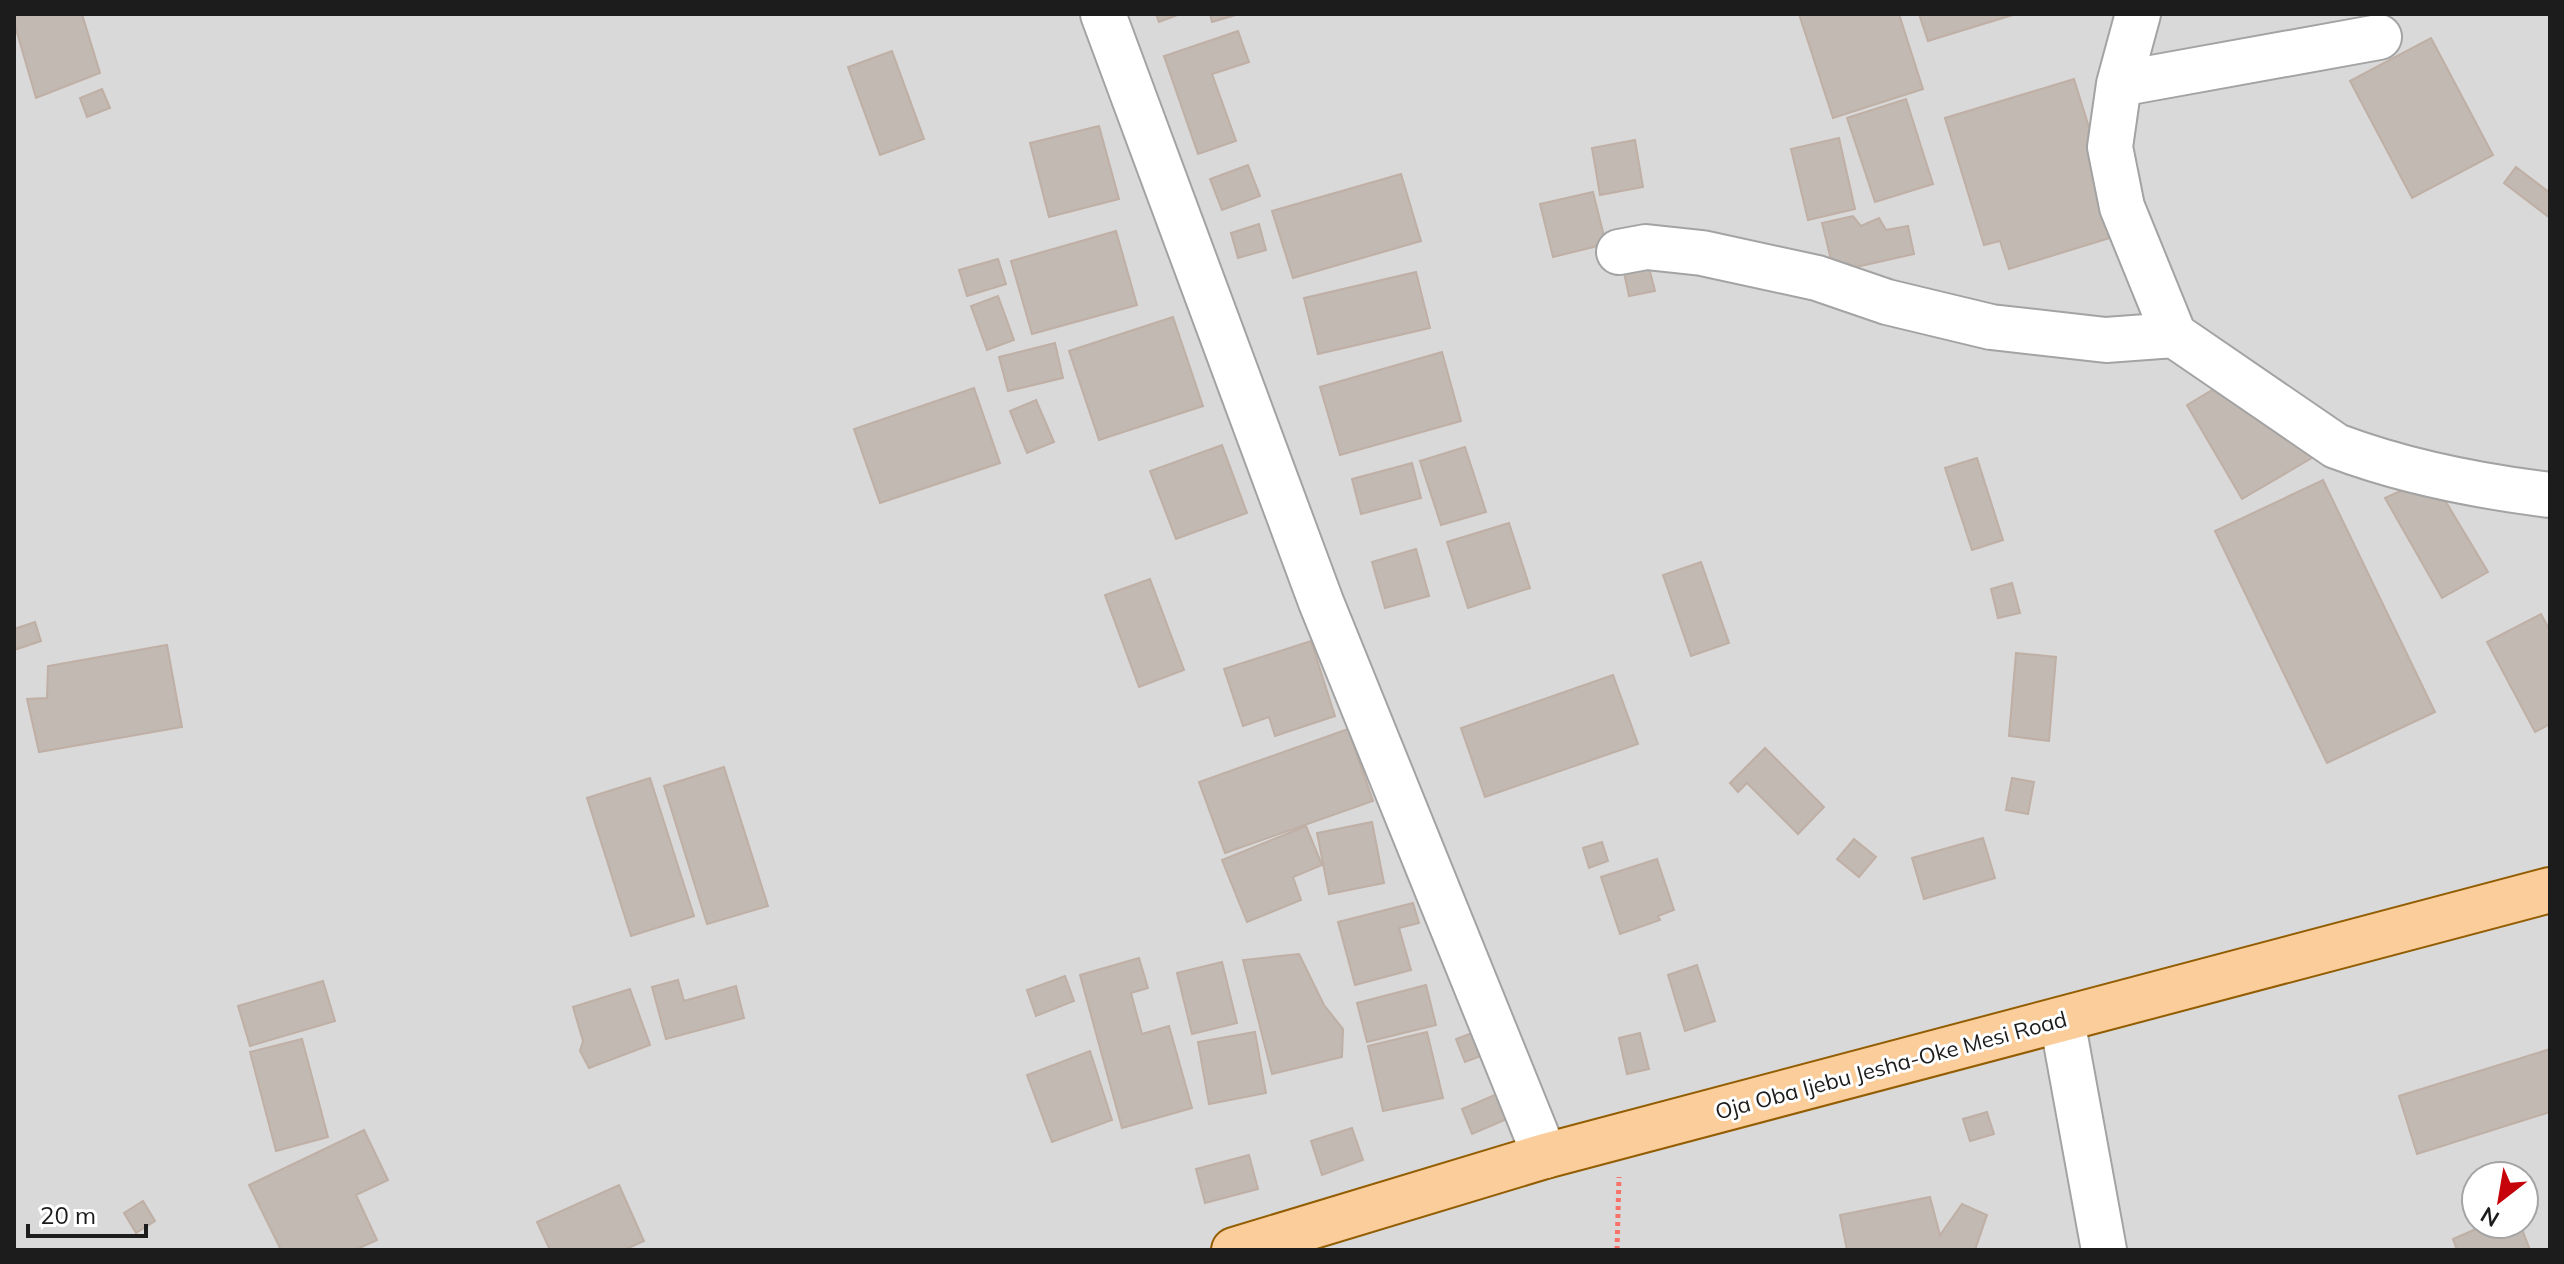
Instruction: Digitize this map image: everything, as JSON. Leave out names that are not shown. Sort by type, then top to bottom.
[{"type":"main road","name":"Oja Oba Ijebu Jesha-Oke Mesi Road","points":[[1234,1250],[1545,1156],[2550,890]]},
{"type":"street","points":[[1103,14],[1321,602],[1545,1156]]},
{"type":"street","points":[[2138,14],[2119,84],[2110,147],[2122,207],[2174,335],[2336,446],[2366,458],[2480,486],[2550,495]]},
{"type":"street","points":[[2119,84],[2379,37]]},
{"type":"street","points":[[1619,252],[1646,247],[1702,253],[1817,278],[1887,302],[1991,327],[2106,340],[2174,335]]},
{"type":"street","points":[[2062,1020],[2104,1250]]},
{"type":"path","points":[[1617,1250],[1620,1136]]},
{"type":"shaded area","points":[[14,14],[2550,14],[2550,1250],[14,1250]]},
{"type":"building","points":[[14,14],[82,14],[100,73],[36,98]]},
{"type":"building","points":[[1156,14],[1180,14],[1159,22]]},
{"type":"building","points":[[1210,14],[1239,14],[1212,22]]},
{"type":"building","points":[[1799,14],[1899,14],[1923,89],[1833,118]]},
{"type":"building","points":[[1919,14],[2016,14],[1928,41]]},
{"type":"building","points":[[1238,31],[1249,62],[1212,74],[1236,141],[1198,154],[1164,56]]},
{"type":"building","points":[[2431,38],[2493,155],[2412,198],[2350,81]]},
{"type":"building","points":[[892,51],[924,139],[880,155],[848,67]]},
{"type":"building","points":[[2074,79],[2114,208],[2113,237],[2009,269],[2000,241],[1984,245],[1945,118]]},
{"type":"building","points":[[102,89],[110,108],[87,117],[80,98]]},
{"type":"building","points":[[1906,99],[1933,184],[1875,202],[1847,118]]},
{"type":"building","points":[[1099,126],[1119,199],[1049,217],[1030,143]]},
{"type":"building","points":[[1839,138],[1855,209],[1808,220],[1791,149]]},
{"type":"building","points":[[1635,140],[1643,187],[1600,195],[1592,148]]},
{"type":"building","points":[[1248,165],[1260,196],[1222,210],[1210,179]]},
{"type":"building","points":[[2516,167],[2550,193],[2550,218],[2504,183]]},
{"type":"building","points":[[1401,174],[1421,241],[1293,278],[1272,211]]},
{"type":"building","points":[[1593,192],[1606,244],[1553,257],[1540,204]]},
{"type":"building","points":[[1853,216],[1861,226],[1879,218],[1886,230],[1908,226],[1914,254],[1834,272],[1822,223]]},
{"type":"building","points":[[1259,224],[1266,250],[1238,258],[1231,233]]},
{"type":"building","points":[[1116,231],[1137,305],[1032,334],[1011,261]]},
{"type":"building","points":[[998,259],[1006,284],[967,296],[959,270]]},
{"type":"building","points":[[1648,264],[1655,291],[1629,296],[1623,268]]},
{"type":"building","points":[[1416,272],[1430,328],[1318,354],[1304,298]]},
{"type":"building","points":[[998,296],[1014,340],[987,350],[971,306]]},
{"type":"building","points":[[1173,317],[1203,406],[1099,440],[1069,351]]},
{"type":"building","points":[[1055,343],[1063,378],[1008,391],[999,357]]},
{"type":"building","points":[[1442,352],[1461,421],[1340,455],[1320,387]]},
{"type":"building","points":[[2224,383],[2317,455],[2242,499],[2187,405]]},
{"type":"building","points":[[974,388],[1000,463],[880,503],[854,429]]},
{"type":"building","points":[[1036,400],[1054,442],[1027,453],[1010,411]]},
{"type":"building","points":[[1222,445],[1247,513],[1176,539],[1150,471]]},
{"type":"building","points":[[1465,447],[1486,512],[1441,525],[1420,461]]},
{"type":"building","points":[[1977,458],[2003,540],[1972,550],[1945,468]]},
{"type":"building","points":[[1412,463],[1421,498],[1361,514],[1352,479]]},
{"type":"building","points":[[2431,477],[2488,572],[2442,598],[2385,498]]},
{"type":"building","points":[[2323,480],[2435,712],[2327,763],[2215,531]]},
{"type":"building","points":[[1509,523],[1530,588],[1468,608],[1447,542]]},
{"type":"building","points":[[1416,549],[1429,596],[1385,608],[1372,562]]},
{"type":"building","points":[[1701,562],[1729,643],[1691,656],[1663,575]]},
{"type":"building","points":[[1150,579],[1184,670],[1139,687],[1105,595]]},
{"type":"building","points":[[2012,583],[2020,613],[1998,618],[1991,589]]},
{"type":"building","points":[[2541,614],[2550,631],[2550,724],[2535,732],[2487,642]]},
{"type":"building","points":[[35,622],[41,641],[14,650],[14,629]]},
{"type":"building","points":[[1311,641],[1335,716],[1275,736],[1269,717],[1243,726],[1224,669]]},
{"type":"building","points":[[167,645],[182,727],[39,752],[27,699],[47,698],[48,666]]},
{"type":"building","points":[[2016,653],[2056,657],[2049,741],[2009,736]]},
{"type":"building","points":[[1613,675],[1638,744],[1485,797],[1461,728]]},
{"type":"building","points":[[1348,729],[1373,801],[1225,853],[1199,782]]},
{"type":"building","points":[[1765,748],[1824,807],[1798,834],[1747,783],[1738,792],[1730,783]]},
{"type":"building","points":[[724,767],[768,906],[707,924],[664,786]]},
{"type":"building","points":[[650,778],[694,916],[631,936],[587,798]]},
{"type":"building","points":[[2012,778],[2034,782],[2028,814],[2006,810]]},
{"type":"building","points":[[1372,822],[1384,883],[1329,894],[1317,833]]},
{"type":"building","points":[[1306,826],[1322,865],[1293,877],[1301,900],[1247,922],[1222,860]]},
{"type":"building","points":[[1983,838],[1995,878],[1924,899],[1912,858]]},
{"type":"building","points":[[1854,839],[1876,857],[1859,877],[1837,859]]},
{"type":"building","points":[[1602,842],[1608,861],[1589,868],[1583,848]]},
{"type":"building","points":[[1657,859],[1674,910],[1658,916],[1660,920],[1620,934],[1601,877]]},
{"type":"building","points":[[1413,903],[1419,923],[1399,928],[1411,970],[1355,985],[1338,922]]},
{"type":"building","points":[[1299,954],[1324,1005],[1343,1029],[1342,1057],[1272,1074],[1243,960]]},
{"type":"building","points":[[1139,958],[1148,988],[1131,993],[1142,1034],[1169,1026],[1192,1108],[1122,1128],[1080,975]]},
{"type":"building","points":[[1222,962],[1237,1023],[1192,1034],[1177,973]]},
{"type":"building","points":[[1697,965],[1715,1021],[1685,1031],[1668,975]]},
{"type":"building","points":[[1065,976],[1074,1001],[1036,1016],[1027,990]]},
{"type":"building","points":[[678,980],[684,1001],[736,986],[744,1018],[666,1039],[652,987]]},
{"type":"building","points":[[323,981],[335,1021],[250,1046],[238,1006]]},
{"type":"building","points":[[1426,985],[1436,1025],[1367,1042],[1357,1003]]},
{"type":"building","points":[[630,989],[650,1045],[589,1068],[580,1051],[583,1041],[573,1007]]},
{"type":"building","points":[[1480,1030],[1489,1053],[1465,1062],[1456,1039]]},
{"type":"building","points":[[1255,1032],[1266,1093],[1209,1104],[1198,1042]]},
{"type":"building","points":[[1427,1032],[1443,1098],[1383,1111],[1368,1046]]},
{"type":"building","points":[[1640,1033],[1649,1069],[1627,1074],[1619,1038]]},
{"type":"building","points":[[302,1039],[328,1137],[276,1151],[250,1052]]},
{"type":"building","points":[[2550,1049],[2550,1112],[2417,1154],[2399,1096]]},
{"type":"building","points":[[1090,1051],[1112,1120],[1052,1142],[1027,1075]]},
{"type":"building","points":[[1497,1094],[1507,1119],[1472,1134],[1462,1109]]},
{"type":"building","points":[[1987,1112],[1994,1134],[1970,1141],[1963,1119]]},
{"type":"building","points":[[1352,1128],[1363,1160],[1322,1175],[1311,1141]]},
{"type":"building","points":[[364,1130],[388,1180],[356,1195],[377,1240],[355,1250],[281,1250],[249,1185]]},
{"type":"building","points":[[1249,1155],[1258,1189],[1205,1203],[1196,1169]]},
{"type":"building","points":[[619,1185],[644,1241],[624,1250],[550,1250],[537,1222]]},
{"type":"building","points":[[1930,1197],[1940,1235],[1962,1204],[1987,1215],[1975,1250],[1847,1250],[1840,1215]]},
{"type":"building","points":[[143,1201],[155,1221],[136,1233],[124,1213]]},
{"type":"building","points":[[2460,1236],[2460,1240],[2526,1240],[2530,1250],[2457,1250],[2453,1239]]}]
